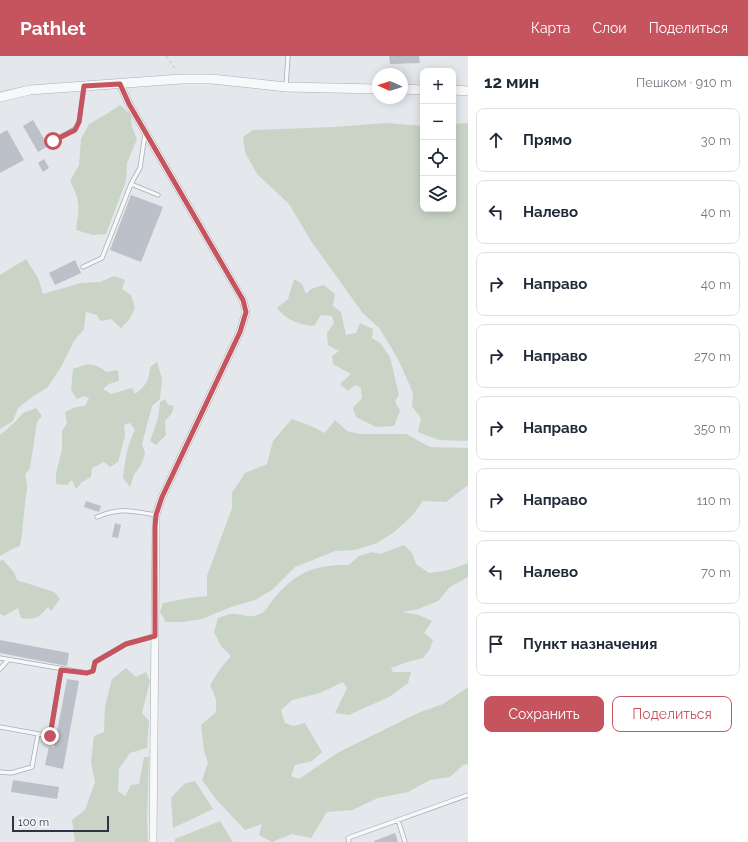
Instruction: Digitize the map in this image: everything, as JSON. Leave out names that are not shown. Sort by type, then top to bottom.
[{"type":"street","points":[[0,96],[30,90],[181,79],[212,79],[286,87],[372,89]]},
{"type":"street","points":[[120,84],[145,133],[243,300],[246,312],[240,332],[162,497],[156,515],[153,842]]},
{"type":"street","points":[[408,89],[420,90]]},
{"type":"street","points":[[456,90],[468,91]]},
{"type":"lane","points":[[286,87],[288,56]]},
{"type":"lane","points":[[53,141],[75,130],[77,127],[84,86]]},
{"type":"lane","points":[[83,267],[102,258],[131,184],[140,168],[145,133]]},
{"type":"lane","points":[[131,184],[158,195]]},
{"type":"lane","points":[[97,516],[110,511],[125,510],[156,515]]},
{"type":"lane","points":[[0,658],[61,670],[87,673],[93,671],[95,662],[121,647],[141,639],[155,636]]},
{"type":"lane","points":[[0,669],[8,660]]},
{"type":"lane","points":[[0,727],[50,736],[61,670]]},
{"type":"lane","points":[[0,772],[12,773],[32,767],[38,734]]},
{"type":"lane","points":[[349,842],[348,838],[468,794]]},
{"type":"lane","points":[[398,820],[406,842]]},
{"type":"path","points":[[166,56],[181,79]]},
{"type":"green space","points":[[120,105],[131,115],[132,127],[137,139],[127,163],[126,181],[106,234],[93,235],[76,230],[78,199],[70,181],[79,165],[81,139],[89,124]]},
{"type":"green space","points":[[387,123],[420,126],[420,212],[456,212],[456,124],[468,123],[468,441],[439,440],[418,432],[421,418],[412,406],[413,393],[398,359],[380,329],[362,312],[311,241],[289,204],[257,174],[245,152],[243,137],[253,130]]},
{"type":"green space","points":[[26,259],[38,278],[43,294],[81,283],[100,282],[114,276],[125,280],[122,289],[131,295],[135,308],[129,320],[121,328],[111,319],[100,321],[97,315],[86,312],[84,329],[74,341],[61,367],[47,388],[18,408],[13,421],[0,429],[0,275]]},
{"type":"green space","points":[[294,279],[302,284],[306,294],[311,289],[324,285],[335,294],[333,306],[341,312],[346,335],[356,333],[360,323],[373,329],[372,338],[380,343],[390,357],[399,395],[395,401],[400,411],[394,426],[376,427],[356,417],[353,408],[362,398],[361,388],[355,385],[348,391],[340,384],[351,374],[333,364],[332,356],[339,351],[328,345],[327,333],[334,323],[332,316],[321,315],[314,326],[289,319],[277,308],[288,299]]},
{"type":"green space","points":[[157,362],[162,378],[160,399],[152,406],[142,444],[145,453],[142,463],[134,475],[130,487],[123,478],[128,447],[135,430],[130,423],[124,425],[125,436],[118,462],[110,467],[104,462],[92,468],[91,477],[82,482],[76,489],[72,480],[67,485],[56,484],[56,473],[62,450],[62,431],[67,423],[65,412],[76,407],[85,406],[89,398],[84,396],[77,399],[71,390],[73,369],[90,364],[98,366],[107,372],[118,370],[119,381],[109,384],[103,389],[111,394],[132,388],[135,394],[142,389],[146,382],[150,367]]},
{"type":"green space","points":[[165,399],[168,405],[174,406],[172,413],[165,421],[166,435],[156,445],[150,441],[158,418],[160,402]]},
{"type":"green space","points":[[36,408],[42,416],[37,422],[30,468],[25,475],[27,490],[20,546],[0,556],[0,435],[23,413]]},
{"type":"green space","points":[[292,419],[325,433],[335,420],[347,431],[360,434],[406,434],[430,447],[468,448],[468,485],[446,502],[423,501],[412,516],[393,533],[377,543],[355,550],[335,551],[295,567],[272,590],[255,600],[231,607],[202,619],[183,622],[166,622],[160,612],[163,603],[207,596],[207,576],[232,508],[232,493],[245,473],[267,464],[273,441]]},
{"type":"green space","points":[[404,545],[412,553],[416,564],[429,573],[449,570],[468,563],[468,577],[450,587],[438,601],[418,609],[402,612],[419,615],[432,621],[424,633],[433,640],[430,649],[423,658],[391,668],[393,672],[411,672],[408,683],[391,696],[349,715],[335,713],[347,688],[343,682],[320,693],[292,700],[281,710],[285,723],[294,726],[305,723],[322,752],[312,761],[295,765],[291,776],[299,779],[339,752],[418,713],[443,704],[468,687],[468,764],[463,765],[450,777],[430,780],[408,792],[378,798],[352,810],[327,812],[311,838],[292,834],[272,842],[259,835],[262,824],[245,830],[215,798],[202,780],[208,763],[204,751],[201,725],[216,712],[216,699],[210,685],[220,669],[231,656],[221,646],[214,632],[218,618],[230,614],[256,616],[268,607],[282,589],[307,571],[326,566],[349,565],[359,556],[372,552],[380,554]]},
{"type":"green space","points":[[3,560],[14,572],[17,580],[54,592],[60,599],[51,611],[48,607],[39,616],[30,619],[21,618],[18,608],[4,616],[0,614],[0,561]]},
{"type":"green space","points":[[126,668],[136,677],[146,672],[150,681],[142,713],[149,721],[147,748],[130,753],[119,769],[118,791],[125,796],[131,785],[139,784],[144,757],[149,757],[147,820],[148,842],[75,842],[72,820],[85,810],[95,782],[91,762],[94,736],[104,732],[105,706],[112,679]]},
{"type":"green space","points":[[195,781],[213,809],[173,828],[171,798],[184,784]]},
{"type":"green space","points":[[220,821],[233,842],[175,842],[175,839]]},
{"type":"building","points":[[389,56],[419,56],[420,63],[390,64]]},
{"type":"building","points":[[33,120],[48,146],[38,152],[23,126]]},
{"type":"building","points":[[7,130],[24,160],[0,173],[0,134]]},
{"type":"building","points":[[44,159],[49,168],[43,172],[38,163]]},
{"type":"building","points":[[131,195],[163,207],[141,262],[110,250]]},
{"type":"building","points":[[75,260],[81,273],[55,285],[49,273]]},
{"type":"building","points":[[86,501],[101,506],[99,512],[84,507]]},
{"type":"building","points":[[115,523],[121,525],[118,538],[112,537]]},
{"type":"building","points":[[0,640],[69,653],[67,666],[0,653]]},
{"type":"building","points":[[67,679],[79,681],[63,769],[45,765],[49,747],[54,748]]},
{"type":"building","points":[[13,780],[59,787],[57,799],[11,792]]},
{"type":"building","points":[[395,833],[398,842],[374,842],[374,841]]},
{"type":"route","points":[[50,736],[61,670],[87,673],[93,671],[95,662],[110,653],[126,644],[155,636],[156,515],[162,497],[243,326],[246,312],[243,300],[129,104],[120,84],[84,86],[77,127],[75,130],[53,141]]}]
